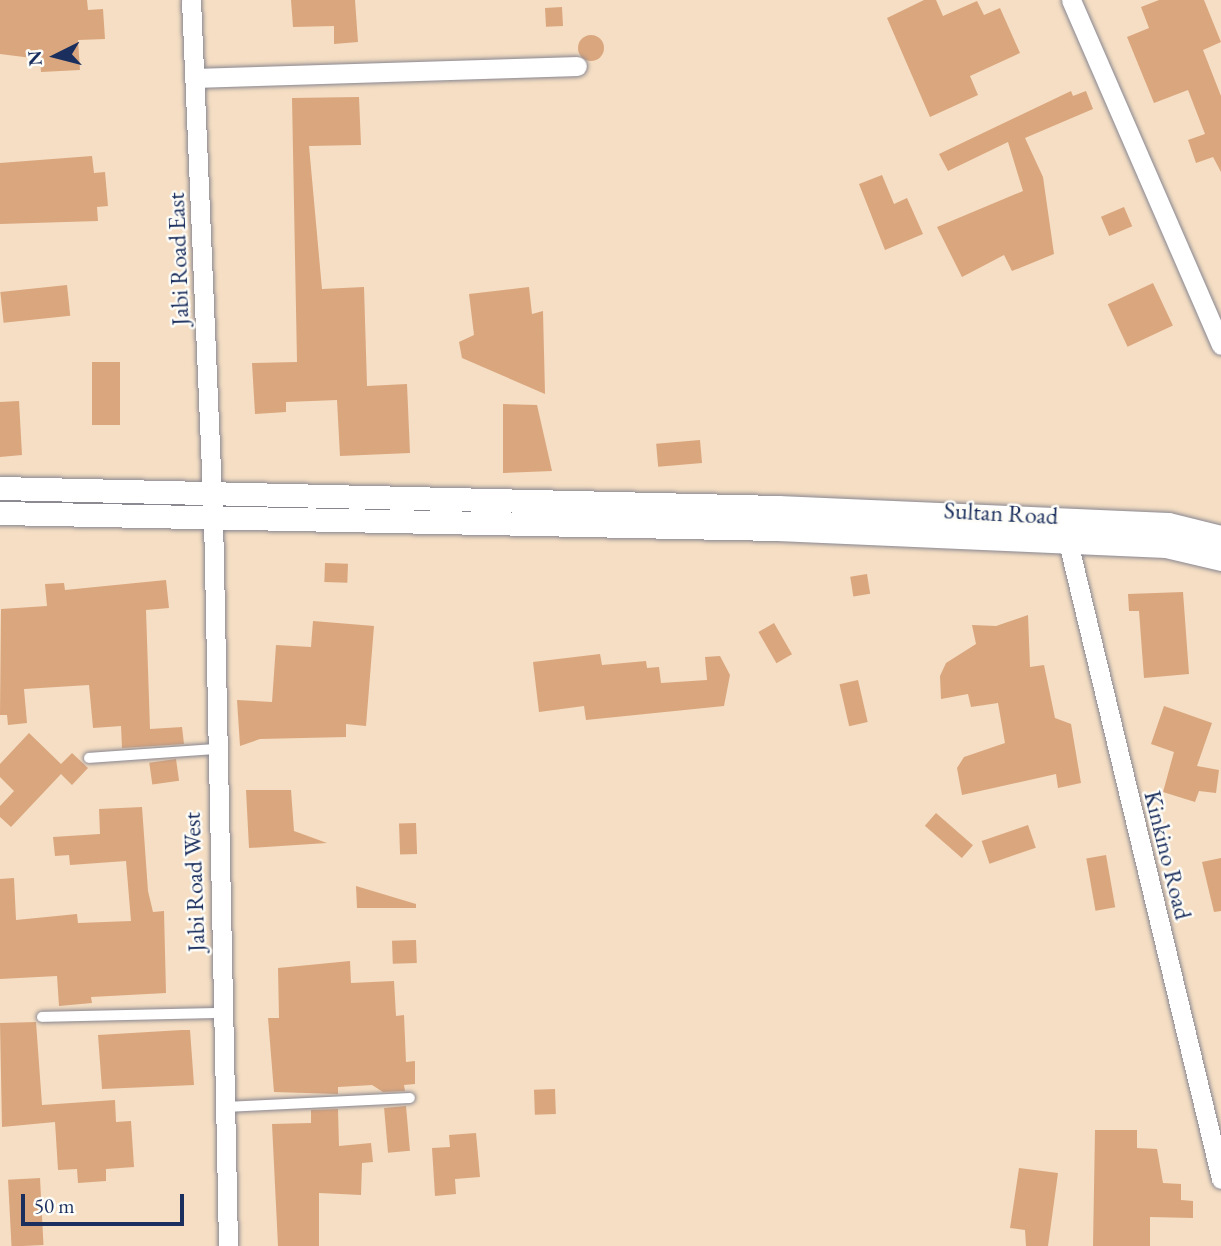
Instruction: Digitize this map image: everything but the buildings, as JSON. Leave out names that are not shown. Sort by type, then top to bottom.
[{"type":"street","name":"Jabi Road East","points":[[191,0],[213,516]]},
{"type":"street","points":[[1071,0],[1221,345]]},
{"type":"street","points":[[195,78],[578,66]]},
{"type":"street","points":[[0,488],[212,491],[777,518]]},
{"type":"street","points":[[0,513],[213,516],[714,516]]},
{"type":"street","name":"Jabi Road West","points":[[213,516],[214,750],[228,1246]]},
{"type":"street","name":"Sultan Road","points":[[777,518],[1168,524],[1221,537]]},
{"type":"street","name":"Sultan Road","points":[[777,518],[1068,542],[1166,546],[1221,559]]},
{"type":"street","name":"Kinkino Road","points":[[1068,542],[1221,1178]]},
{"type":"lane","points":[[89,758],[214,750]]},
{"type":"lane","points":[[42,1017],[222,1013]]},
{"type":"lane","points":[[225,1107],[410,1098]]}]
